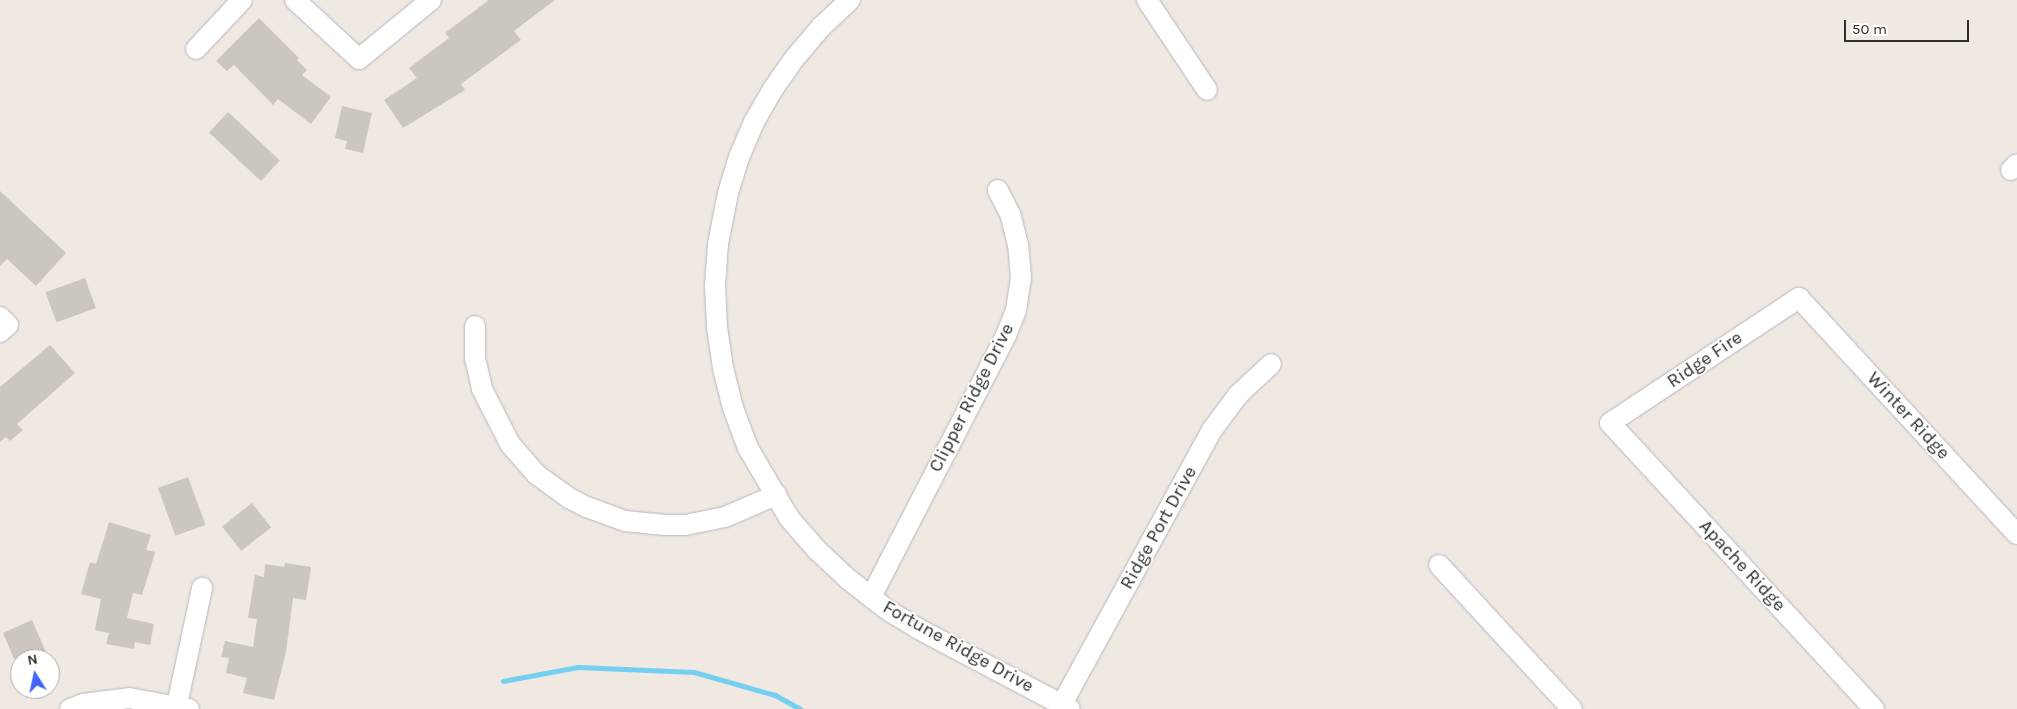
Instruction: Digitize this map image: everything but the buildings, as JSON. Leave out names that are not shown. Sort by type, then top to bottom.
[{"type":"street","points":[[196,49],[242,0]]},
{"type":"street","points":[[295,0],[360,59],[431,0]]},
{"type":"street","name":"Fortune Ridge Drive","points":[[850,0],[822,26],[794,58],[773,89],[754,122],[739,157],[728,193],[718,244],[716,302],[723,368],[733,408],[748,448],[789,518],[817,550],[848,579],[889,611],[917,628],[1066,706]]},
{"type":"street","points":[[1147,0],[1207,90]]},
{"type":"street","name":"Clipper Ridge Drive","points":[[871,597],[1006,335],[1016,310],[1020,278],[1018,245],[1010,214],[998,190]]},
{"type":"street","name":"Ridge Fire","points":[[1610,423],[1799,298]]},
{"type":"street","name":"Winter Ridge","points":[[1799,298],[2017,534]]},
{"type":"street","points":[[475,326],[475,358],[482,389],[510,444],[536,474],[586,508],[625,520],[665,525],[685,525],[725,517],[776,495]]},
{"type":"street","name":"Ridge Port Drive","points":[[1066,706],[1212,430],[1238,395],[1271,364]]},
{"type":"street","name":"Apache Ridge","points":[[1610,423],[1874,709]]},
{"type":"street","points":[[1439,565],[1572,709]]},
{"type":"street","points":[[70,709],[83,704],[129,698],[183,707],[202,588]]},
{"type":"waterway","points":[[503,681],[578,667],[694,672],[775,695],[800,709]]}]
